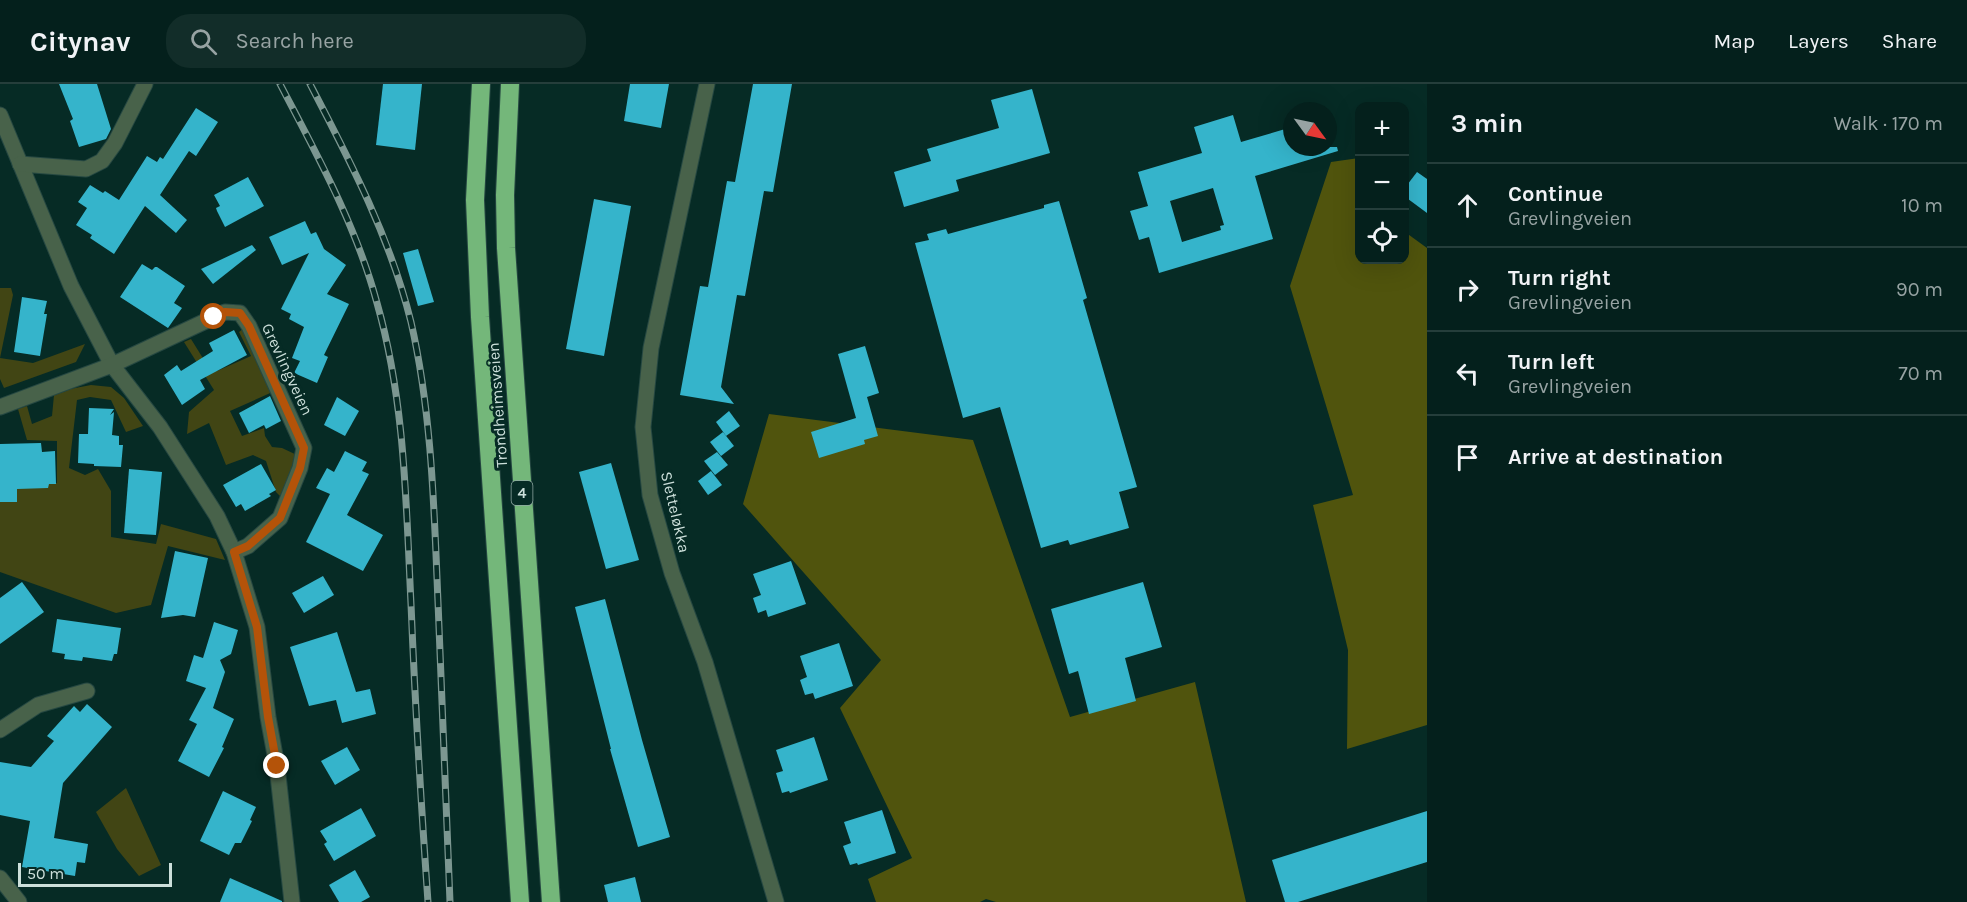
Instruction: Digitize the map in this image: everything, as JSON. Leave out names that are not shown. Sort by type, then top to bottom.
[{"type":"highway","name":"Trondheimsveien","points":[[481,84],[475,200],[480,307],[520,902]]},
{"type":"highway","name":"Trondheimsveien","points":[[510,84],[506,248],[551,902]]},
{"type":"street","points":[[20,164],[86,169],[102,161],[116,143],[145,84]]},
{"type":"street","name":"Sletteløkka","points":[[706,84],[651,348],[643,427],[650,495],[665,551],[705,662],[776,902]]},
{"type":"street","points":[[0,115],[71,286],[112,365],[160,427],[217,516],[234,552],[257,627],[268,717],[277,766],[292,902]]},
{"type":"street","name":"Grevlingveien","points":[[112,365],[225,312],[240,313],[249,326],[304,448],[300,468],[280,518],[248,546],[234,552]]},
{"type":"street","points":[[0,407],[112,365]]},
{"type":"street","points":[[0,730],[38,705],[87,691]]},
{"type":"street","points":[[0,878],[19,902]]},
{"type":"green space","points":[[0,288],[11,288],[13,295],[0,358]]},
{"type":"green space","points":[[244,328],[277,390],[230,411],[242,436],[264,428],[265,436],[272,447],[282,448],[299,456],[282,498],[276,492],[266,461],[253,455],[226,465],[209,423],[187,434],[189,412],[214,390],[184,342],[191,339],[209,368],[213,366],[217,371],[251,356],[239,332]]},
{"type":"green space","points":[[85,344],[76,362],[4,388],[0,379],[0,358],[33,363]]},
{"type":"green space","points":[[91,385],[111,387],[124,398],[143,426],[126,432],[111,400],[90,397],[77,400],[69,468],[85,475],[98,469],[111,491],[111,537],[156,544],[161,524],[216,539],[225,560],[168,546],[151,605],[116,613],[0,572],[0,485],[57,483],[57,441],[27,440],[18,409],[27,406],[32,424],[52,416],[54,395]]},
{"type":"green space","points":[[126,788],[161,865],[139,876],[117,849],[96,812]]},
{"type":"shaded area","points":[[1355,159],[1355,264],[1409,264],[1409,235],[1427,248],[1427,725],[1347,749],[1348,650],[1313,505],[1353,495],[1290,286],[1331,162]]},
{"type":"shaded area","points":[[769,414],[973,440],[1070,717],[1195,682],[1246,902],[996,902],[986,899],[980,902],[876,902],[868,879],[912,858],[840,708],[881,660],[743,504]]},
{"type":"building","points":[[59,84],[97,84],[111,129],[106,139],[79,147],[70,121],[73,119]]},
{"type":"building","points":[[383,84],[422,84],[415,150],[376,145]]},
{"type":"building","points":[[630,84],[669,84],[661,128],[624,121]]},
{"type":"building","points":[[753,84],[792,84],[773,192],[764,191],[745,296],[737,295],[721,387],[734,404],[680,395],[700,286],[708,287],[727,181],[735,182]]},
{"type":"building","points":[[1032,89],[1050,153],[956,180],[959,191],[904,207],[894,172],[931,161],[927,149],[999,128],[991,100]]},
{"type":"building","points":[[196,108],[218,122],[196,156],[189,151],[160,195],[187,220],[176,233],[145,206],[114,254],[90,238],[92,235],[76,225],[87,208],[78,202],[90,185],[119,200],[147,156],[157,162],[160,157],[163,159]]},
{"type":"building","points":[[1233,115],[1241,142],[1283,130],[1283,156],[1321,156],[1255,176],[1273,239],[1159,273],[1149,237],[1139,240],[1130,211],[1148,206],[1138,172],[1202,153],[1194,127]],"holes":[[[1213,188],[1224,225],[1220,226],[1221,230],[1182,242],[1170,201]]]},
{"type":"building","points":[[1417,172],[1427,179],[1427,213],[1409,200],[1409,182]]},
{"type":"building","points":[[248,177],[264,206],[225,227],[217,211],[216,208],[220,206],[214,195]]},
{"type":"building","points":[[594,199],[631,206],[604,356],[566,349]]},
{"type":"building","points":[[1059,201],[1087,298],[1083,300],[1137,487],[1119,492],[1129,528],[1070,545],[1068,540],[1041,548],[1000,407],[963,418],[915,243],[929,240],[927,234],[946,229],[948,234],[1044,208],[1044,205]]},
{"type":"building","points":[[305,221],[311,234],[316,232],[324,249],[346,265],[327,294],[349,304],[324,355],[328,357],[317,383],[294,373],[300,361],[292,358],[304,327],[289,319],[291,314],[281,309],[309,253],[282,265],[269,237]]},
{"type":"building","points":[[252,245],[256,250],[213,284],[201,269]]},
{"type":"building","points":[[418,249],[434,302],[418,306],[403,253]]},
{"type":"building","points":[[142,264],[152,270],[157,267],[185,286],[174,303],[182,308],[168,328],[120,297]]},
{"type":"building","points":[[22,297],[47,301],[40,356],[14,352]]},
{"type":"building","points":[[234,330],[247,355],[200,380],[205,389],[182,405],[164,375],[177,365],[181,371],[213,351],[209,343]]},
{"type":"building","points":[[865,346],[879,393],[867,397],[878,436],[864,440],[865,444],[819,458],[811,432],[856,418],[838,354]]},
{"type":"building","points":[[270,396],[281,421],[266,429],[264,425],[249,433],[239,413]]},
{"type":"building","points":[[337,397],[359,411],[345,436],[324,425]]},
{"type":"building","points":[[89,408],[114,409],[110,415],[114,412],[112,435],[119,436],[119,445],[123,445],[121,467],[78,463],[79,434],[88,434]]},
{"type":"building","points":[[729,411],[740,426],[726,436],[716,422]]},
{"type":"building","points":[[723,432],[734,446],[721,456],[710,442]]},
{"type":"building","points":[[41,443],[42,452],[55,451],[56,484],[49,484],[48,488],[17,489],[17,502],[0,502],[0,444]]},
{"type":"building","points":[[345,451],[367,462],[362,471],[369,474],[347,515],[383,535],[363,571],[306,542],[330,494],[316,488],[327,468],[334,472]]},
{"type":"building","points":[[717,452],[728,465],[715,475],[704,461]]},
{"type":"building","points":[[611,463],[639,560],[606,569],[579,472]]},
{"type":"building","points":[[261,464],[276,490],[269,494],[271,496],[245,511],[241,504],[236,507],[223,485]]},
{"type":"building","points":[[129,469],[162,472],[156,535],[124,533]]},
{"type":"building","points":[[711,471],[722,485],[708,495],[698,481]]},
{"type":"building","points":[[175,551],[208,558],[195,617],[183,615],[161,618]]},
{"type":"building","points":[[791,561],[806,604],[768,617],[766,610],[758,613],[753,598],[761,595],[753,574]]},
{"type":"building","points":[[323,576],[334,595],[304,613],[292,593]]},
{"type":"building","points":[[22,582],[44,612],[0,644],[0,598]]},
{"type":"building","points":[[1143,582],[1162,647],[1125,658],[1136,701],[1089,714],[1078,671],[1069,674],[1051,609]]},
{"type":"building","points":[[605,599],[670,837],[638,847],[610,749],[575,607]]},
{"type":"building","points":[[57,619],[121,628],[117,654],[114,654],[112,661],[83,657],[82,661],[64,659],[65,654],[52,652]]},
{"type":"building","points":[[214,622],[238,630],[231,654],[220,660],[225,672],[213,708],[234,719],[222,747],[224,748],[209,777],[178,761],[197,724],[189,720],[206,688],[186,681],[194,655],[203,658]]},
{"type":"building","points":[[337,632],[356,692],[370,689],[376,714],[342,723],[336,700],[309,706],[290,647]]},
{"type":"building","points":[[839,643],[853,686],[815,699],[813,693],[805,695],[800,680],[807,677],[800,656]]},
{"type":"building","points":[[87,704],[112,727],[63,783],[54,838],[88,844],[85,863],[77,862],[75,876],[22,867],[30,821],[0,815],[0,762],[31,767],[54,741],[47,736],[74,706],[80,712]]},
{"type":"building","points":[[814,737],[828,780],[790,793],[789,791],[782,793],[776,773],[783,771],[776,750]]},
{"type":"building","points":[[347,747],[360,770],[335,785],[321,761]]},
{"type":"building","points":[[223,791],[256,807],[241,843],[235,843],[229,855],[200,841]]},
{"type":"building","points":[[361,808],[376,836],[334,861],[324,844],[327,842],[320,831]]},
{"type":"building","points":[[882,810],[896,853],[858,865],[857,863],[850,865],[843,846],[851,843],[844,822]]},
{"type":"building","points":[[1427,811],[1427,862],[1298,902],[1285,902],[1272,860]]},
{"type":"building","points":[[355,870],[370,897],[361,902],[339,902],[329,885]]},
{"type":"building","points":[[635,877],[641,902],[608,902],[604,885]]},
{"type":"building","points":[[230,878],[282,901],[282,902],[220,902]]},
{"type":"railway","points":[[280,84],[308,137],[358,246],[377,303],[393,377],[403,452],[428,902]]},
{"type":"railway","points":[[310,84],[368,200],[392,260],[411,322],[424,391],[433,496],[450,902]]},
{"type":"route","points":[[214,317],[225,312],[240,313],[249,326],[304,448],[300,468],[280,518],[248,546],[234,552],[257,627],[268,717],[277,766]]}]
